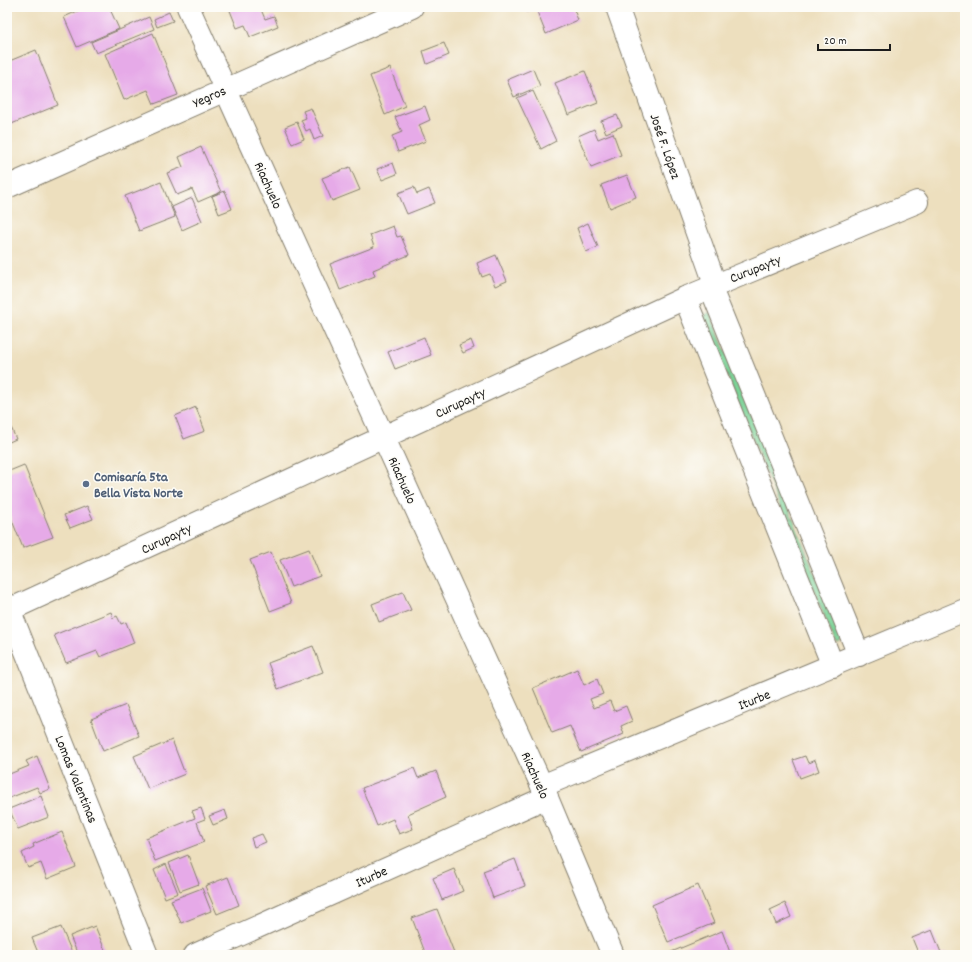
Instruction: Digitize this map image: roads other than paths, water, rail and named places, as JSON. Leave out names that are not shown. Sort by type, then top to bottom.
[{"type":"street","name":"Riachuelo","points":[[188,7],[544,792],[613,955]]},
{"type":"street","name":"Yegros","points":[[7,187],[412,7]]},
{"type":"street","name":"José F. López","points":[[617,7],[712,285],[859,655]]},
{"type":"street","name":"Curupayty","points":[[8,608],[384,438],[712,285],[917,202]]},
{"type":"street","points":[[685,298],[832,666]]},
{"type":"street","name":"Lomas Valentinas","points":[[8,608],[147,955]]},
{"type":"street","name":"Iturbe","points":[[195,955],[544,792],[832,666],[965,610]]},
{"type":"place","name":"Comisaría 5ta Bella Vista Norte","points":[[86,484]]}]
